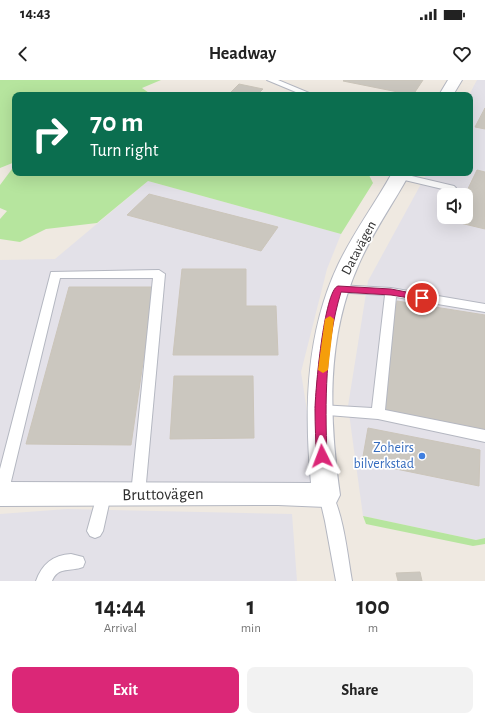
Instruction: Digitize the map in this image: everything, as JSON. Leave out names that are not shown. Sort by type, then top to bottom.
[{"type":"street","points":[[448,92],[455,80]]},
{"type":"street","name":"Datavägen","points":[[326,495],[321,446],[320,410],[324,353],[332,308],[348,264],[399,176]]},
{"type":"street","name":"Bruttovägen","points":[[1,494],[104,495],[278,493],[326,495]]},
{"type":"lane","points":[[271,80],[302,92]]},
{"type":"lane","points":[[407,176],[451,188]]},
{"type":"lane","points":[[1,494],[55,275],[159,274],[138,494]]},
{"type":"lane","points":[[338,289],[391,292],[485,308]]},
{"type":"lane","points":[[378,414],[391,292]]},
{"type":"lane","points":[[320,410],[378,414],[485,436]]},
{"type":"lane","points":[[95,531],[104,495]]},
{"type":"lane","points":[[326,495],[333,521],[344,581]]},
{"type":"lane","points":[[44,581],[50,570],[69,562]]},
{"type":"shaded area","points":[[477,80],[485,80],[485,538],[476,540],[363,516],[348,406],[368,281],[425,176],[473,176],[473,92],[471,92]]},
{"type":"shaded area","points":[[148,181],[341,234],[327,269],[301,372],[319,490],[0,490],[0,260],[55,259]]},
{"type":"shaded area","points":[[67,509],[292,514],[297,581],[0,581],[0,514]]},
{"type":"green space","points":[[0,80],[161,80],[142,88],[148,92],[12,92],[12,163],[0,168]]},
{"type":"green space","points":[[12,169],[12,176],[370,176],[373,183],[341,234],[148,181],[97,223],[46,229],[20,242],[0,239],[0,219],[7,211],[0,208],[0,185]]},
{"type":"green space","points":[[363,516],[476,540],[485,538],[485,544],[473,546],[366,524]]},
{"type":"building","points":[[423,80],[415,92],[398,92],[343,81]]},
{"type":"building","points":[[239,84],[263,89],[260,92],[231,92]]},
{"type":"building","points":[[485,108],[485,129],[475,127]]},
{"type":"building","points":[[477,170],[485,172],[485,229],[464,224],[473,224],[473,188],[468,188]]},
{"type":"building","points":[[149,194],[278,227],[261,251],[127,215]]},
{"type":"building","points":[[182,269],[246,269],[246,306],[276,306],[278,355],[173,355]]},
{"type":"building","points":[[69,287],[154,287],[131,445],[26,444]]},
{"type":"building","points":[[397,301],[485,315],[485,429],[380,409]]},
{"type":"building","points":[[174,376],[253,376],[254,438],[170,439]]},
{"type":"building","name":"Zoheirs bilverkstad","points":[[368,428],[480,450],[479,486],[362,462]]},
{"type":"building","points":[[420,572],[422,581],[398,581],[396,573]]},
{"type":"slow traffic","points":[[323,370],[324,353],[330,319]]},
{"type":"place","name":"Zoheirs bilverkstad","points":[[422,456]]},
{"type":"route","points":[[322,456],[320,410],[324,353],[332,308],[338,289],[391,292],[422,298]]}]
